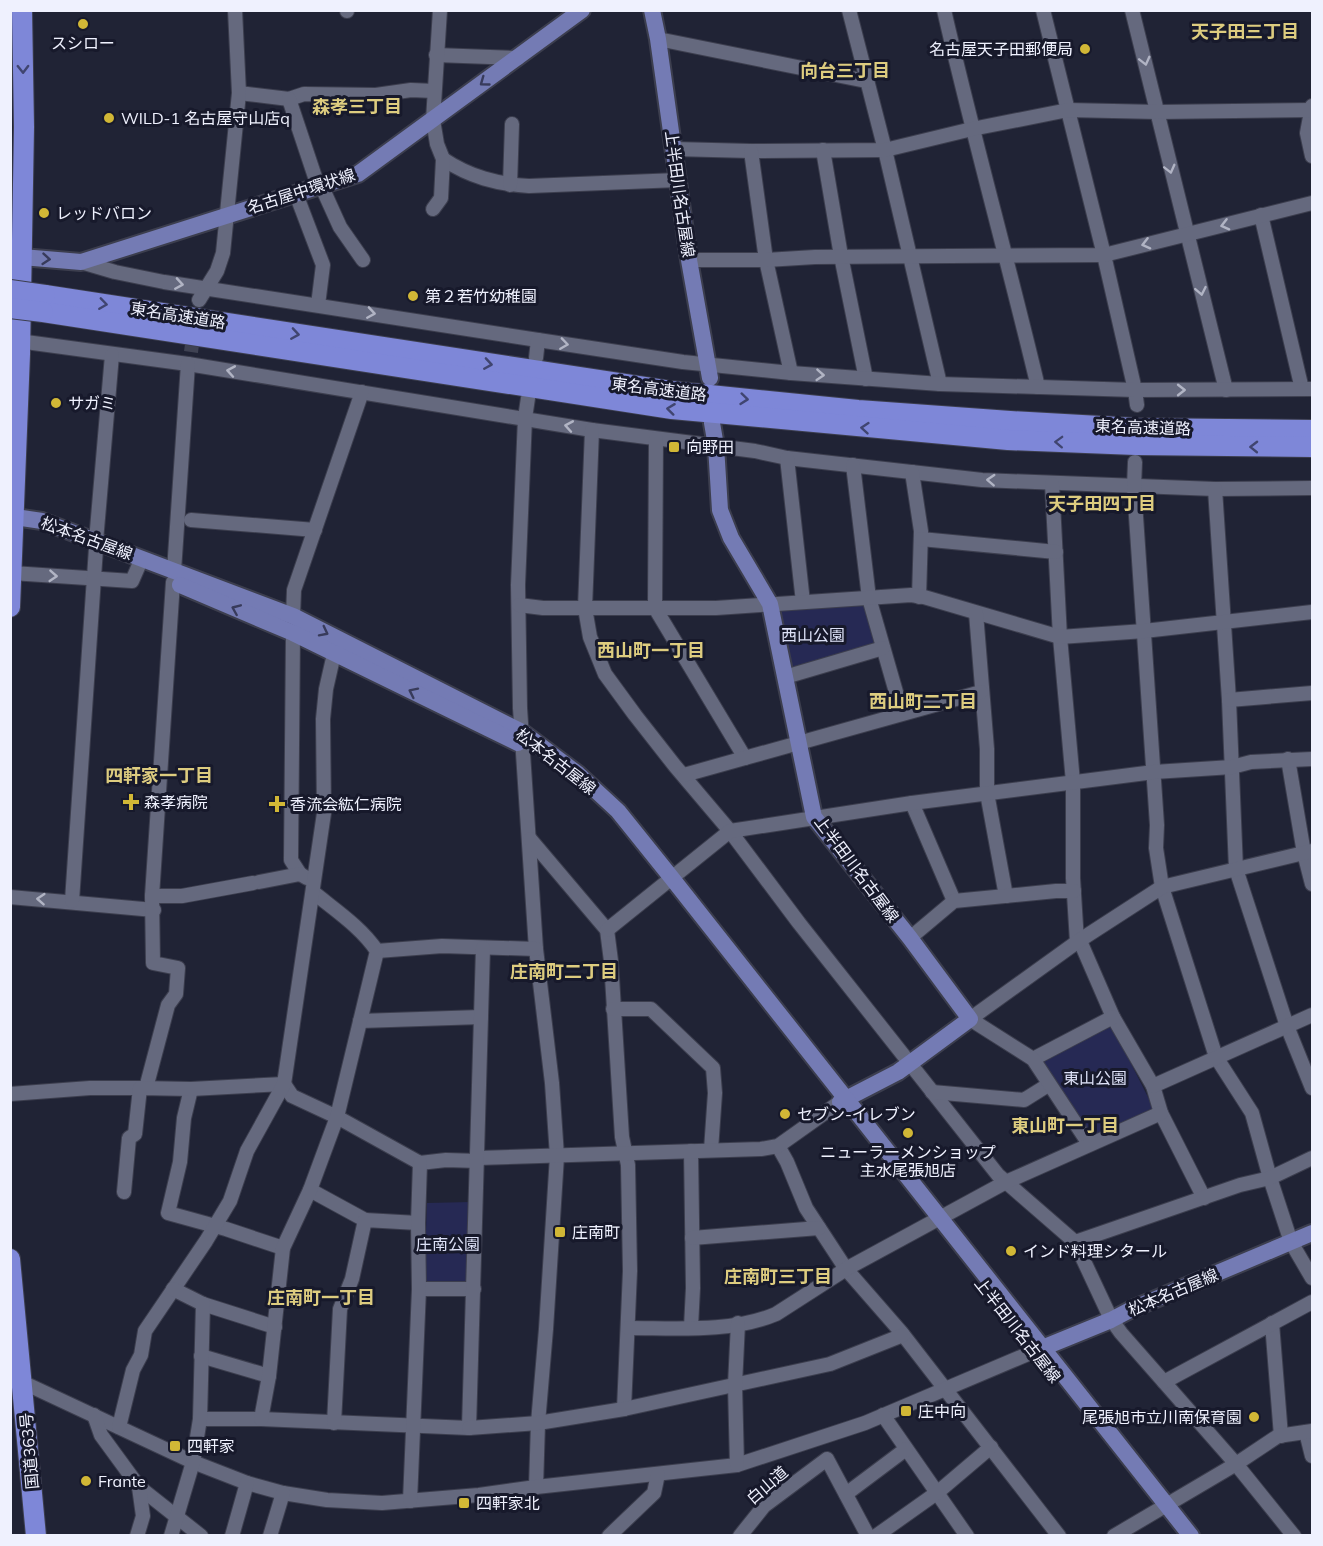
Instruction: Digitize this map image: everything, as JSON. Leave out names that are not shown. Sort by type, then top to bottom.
[{"type":"highway","points":[[10,607],[16,256],[24,127],[22,10]]},
{"type":"highway","name":"東名高速道路","points":[[10,290],[44,303],[672,409],[858,428],[1008,440],[1312,447]]},
{"type":"highway","name":"東名高速道路","points":[[10,308],[44,303],[671,391],[858,410],[1135,428],[1312,430]]},
{"type":"highway","name":"国道363号","points":[[10,1259],[14,1384],[26,1536]]},
{"type":"highway","name":"国道363号","points":[[14,1384],[36,1536]]},
{"type":"main road","name":"名古屋中環状線","points":[[16,256],[81,262],[358,174],[582,10]]},
{"type":"main road","name":"上半田川名古屋線","points":[[652,10],[689,260],[709,371]]},
{"type":"main road","name":"上半田川名古屋線","points":[[712,423],[716,446],[720,510],[731,538],[770,604],[814,817],[910,938],[970,1019]]},
{"type":"main road","name":"松本名古屋線","points":[[13,516],[42,520],[139,565],[293,616],[522,738],[581,787],[669,879],[843,1100]]},
{"type":"main road","name":"松本名古屋線","points":[[96,545],[174,576],[334,654],[522,738]]},
{"type":"main road","points":[[843,1100],[898,1072],[970,1019]]},
{"type":"main road","name":"上半田川名古屋線","points":[[843,1100],[1163,1508],[1191,1536]]},
{"type":"main road","name":"松本名古屋線","points":[[1039,1349],[1312,1233]]},
{"type":"main road","name":"上半田川名古屋線","points":[[1163,1508],[1179,1536]]},
{"type":"street","points":[[202,294],[217,271],[223,253],[239,93],[235,10]]},
{"type":"street","points":[[433,209],[441,198],[443,159],[437,144],[433,120],[440,10]]},
{"type":"street","points":[[849,10],[885,150],[908,256],[940,384]]},
{"type":"street","points":[[944,10],[1038,387]]},
{"type":"street","points":[[1043,10],[1104,255],[1137,405]]},
{"type":"street","points":[[1132,10],[1158,112],[1161,135],[1196,265],[1201,297],[1226,390]]},
{"type":"street","points":[[658,39],[866,81]]},
{"type":"street","points":[[436,55],[518,58]]},
{"type":"street","points":[[239,93],[289,99],[304,94],[376,95],[411,90],[434,91]]},
{"type":"street","points":[[289,99],[320,186],[340,226],[363,260]]},
{"type":"street","points":[[674,149],[885,150],[972,129],[1068,110],[1158,112],[1312,109],[1307,133],[1312,156]]},
{"type":"street","points":[[510,185],[512,124]]},
{"type":"street","points":[[823,150],[841,256],[866,379]]},
{"type":"street","points":[[752,151],[766,260],[791,373]]},
{"type":"street","points":[[443,159],[461,170],[492,182],[510,185],[678,180]]},
{"type":"street","points":[[296,194],[322,265],[318,304]]},
{"type":"street","points":[[689,260],[766,260],[841,256],[1104,255],[1312,203]]},
{"type":"street","points":[[81,262],[202,294],[318,304],[709,371],[791,373],[940,384],[1135,390],[1307,389],[1262,215]]},
{"type":"street","points":[[16,340],[112,355],[189,360],[362,392],[592,430],[756,451],[788,458],[982,480],[1215,489],[1312,488]]},
{"type":"street","points":[[536,358],[538,340]]},
{"type":"street","points":[[72,901],[96,545],[112,355]]},
{"type":"street","points":[[124,1192],[129,1138],[135,1134],[143,1088],[168,1005],[176,994],[178,968],[153,963],[152,896],[189,360]]},
{"type":"street","points":[[293,616],[294,590],[362,392]]},
{"type":"street","points":[[528,398],[525,418],[518,585],[518,647],[536,949],[552,1083],[557,1156],[538,1423],[536,1487]]},
{"type":"street","points":[[592,430],[585,608],[590,637],[605,674],[992,1167],[1075,1242],[1112,1319],[1236,1464],[1293,1536]]},
{"type":"street","points":[[656,439],[655,608],[745,758]]},
{"type":"street","points":[[788,458],[803,603]]},
{"type":"street","points":[[1135,462],[1134,487],[1154,772],[1156,848],[1162,888],[1216,1057],[1252,1113],[1291,1242],[1312,1278]]},
{"type":"street","points":[[854,465],[868,598],[902,713]]},
{"type":"street","points":[[912,472],[921,539],[920,597]]},
{"type":"street","points":[[1052,484],[1060,637],[1074,782],[1074,891],[1078,942],[1113,1017],[1153,1086],[1161,1113],[1204,1198]]},
{"type":"street","points":[[1215,489],[1229,700],[1236,869],[1287,1026],[1312,1088]]},
{"type":"street","points":[[191,520],[315,530]]},
{"type":"street","points":[[921,539],[1056,552]]},
{"type":"street","points":[[12,573],[132,581],[139,565]]},
{"type":"street","points":[[519,605],[585,608],[716,608],[911,595],[1060,637],[1144,631],[1312,612]]},
{"type":"street","points":[[976,613],[987,749],[987,793],[1006,896]]},
{"type":"street","points":[[261,1419],[269,1376],[283,1248],[310,1190],[337,1117],[377,951],[370,940],[300,874],[291,860],[293,633]]},
{"type":"street","points":[[785,677],[883,648]]},
{"type":"street","points":[[119,1427],[133,1370],[141,1355],[145,1330],[230,1201],[247,1150],[284,1084],[324,813],[323,719],[326,689],[334,654]]},
{"type":"street","points":[[684,775],[981,692]]},
{"type":"street","points":[[1229,700],[1312,693]]},
{"type":"street","points":[[1288,759],[1308,852],[1312,884]]},
{"type":"street","points":[[607,930],[730,831],[912,803],[1154,772],[1232,767],[1242,763],[1288,759],[1312,759]]},
{"type":"street","points":[[912,803],[954,902]]},
{"type":"street","points":[[530,838],[607,930],[622,1137],[627,1165],[630,1271],[624,1409]]},
{"type":"street","points":[[1089,1144],[1032,1059],[970,1019],[1078,942],[1162,888],[1308,852]]},
{"type":"street","points":[[152,896],[182,896],[300,874]]},
{"type":"street","points":[[910,938],[954,902],[1074,891]]},
{"type":"street","points":[[10,897],[154,910]]},
{"type":"street","points":[[377,951],[442,946],[536,949]]},
{"type":"street","points":[[469,1428],[483,948]]},
{"type":"street","points":[[613,1009],[651,1009],[713,1068],[715,1093],[711,1150]]},
{"type":"street","points":[[1153,1086],[1312,1015]]},
{"type":"street","points":[[360,1021],[482,1017]]},
{"type":"street","points":[[1032,1059],[1113,1017]]},
{"type":"street","points":[[10,1094],[90,1088],[191,1089],[284,1084]]},
{"type":"street","points":[[284,1084],[292,1096],[337,1117],[420,1162],[778,1146],[843,1100]]},
{"type":"street","points":[[932,1092],[1024,1100],[1048,1085]]},
{"type":"street","points":[[191,1089],[184,1118],[180,1162],[168,1213],[283,1248]]},
{"type":"street","points":[[628,1328],[692,1327],[764,1319],[776,1314],[846,1269],[1006,1182],[1161,1113]]},
{"type":"street","points":[[778,1146],[788,1162],[806,1208],[846,1269],[903,1335],[1059,1536]]},
{"type":"street","points":[[691,1151],[692,1327]]},
{"type":"street","points":[[1075,1242],[1240,1185],[1270,1178],[1312,1158]]},
{"type":"street","points":[[410,1501],[419,1289],[420,1162]]},
{"type":"street","points":[[310,1190],[365,1220],[418,1223]]},
{"type":"street","points":[[334,1423],[340,1309],[352,1279],[365,1220]]},
{"type":"street","points":[[692,1238],[819,1228]]},
{"type":"street","points":[[173,1289],[203,1304],[275,1327]]},
{"type":"street","points":[[419,1289],[474,1289]]},
{"type":"street","points":[[1164,1382],[1312,1302]]},
{"type":"street","points":[[171,1536],[193,1462],[200,1419],[203,1304]]},
{"type":"street","points":[[737,1465],[735,1385],[738,1323]]},
{"type":"street","points":[[1272,1323],[1281,1436]]},
{"type":"street","points":[[200,1419],[261,1419],[469,1428],[538,1423],[624,1409],[830,1364],[903,1335]]},
{"type":"street","points":[[14,1384],[94,1415],[193,1462],[247,1483],[283,1493],[354,1503],[479,1495],[737,1465],[882,1415],[1039,1349]]},
{"type":"street","points":[[201,1356],[269,1376]]},
{"type":"street","points":[[94,1415],[101,1435],[139,1487],[201,1536]]},
{"type":"street","points":[[882,1415],[968,1536]]},
{"type":"street","points":[[1114,1536],[1281,1436],[1309,1431],[1312,1456]]},
{"type":"street","points":[[816,1439],[820,1463],[827,1459],[868,1536]]},
{"type":"street","points":[[876,1536],[938,1492],[991,1447]]},
{"type":"street","points":[[846,1494],[906,1449]]},
{"type":"street","name":"白山道","points":[[740,1536],[764,1506],[820,1463]]},
{"type":"street","points":[[609,1536],[654,1493],[658,1474]]},
{"type":"street","points":[[232,1536],[247,1483]]},
{"type":"street","points":[[137,1536],[143,1516],[139,1487]]},
{"type":"street","points":[[270,1536],[283,1493]]},
{"type":"green space","name":"西山公園","points":[[865,602],[878,645],[789,672],[775,609]]},
{"type":"green space","name":"東山公園","points":[[1110,1022],[1155,1111],[1090,1139],[1038,1061]]},
{"type":"green space","name":"庄南公園","points":[[471,1202],[470,1284],[424,1285],[427,1203]]},
{"type":"tunnel","points":[[191,352],[194,329]]},
{"type":"place","name":"スシロー","points":[[83,24]]},
{"type":"place","name":"名古屋天子田郵便局","points":[[1085,49]]},
{"type":"place","name":"WILD-1 名古屋守山店q","points":[[109,118]]},
{"type":"place","name":"レッドバロン","points":[[44,213]]},
{"type":"place","name":"第２若竹幼稚園","points":[[413,296]]},
{"type":"place","name":"サガミ","points":[[56,403]]},
{"type":"place","name":"向野田","points":[[674,447]]},
{"type":"place","name":"森孝病院","points":[[131,802]]},
{"type":"place","name":"香流会紘仁病院","points":[[277,804]]},
{"type":"place","name":"セブン-イレブン","points":[[785,1114]]},
{"type":"place","name":"ニューラーメンショップ 主水尾張旭店","points":[[908,1133]]},
{"type":"place","name":"庄南町","points":[[560,1232]]},
{"type":"place","name":"インド料理シタール","points":[[1011,1251]]},
{"type":"place","name":"庄中向","points":[[906,1411]]},
{"type":"place","name":"尾張旭市立川南保育園","points":[[1254,1417]]},
{"type":"place","name":"四軒家","points":[[175,1446]]},
{"type":"place","name":"Frante","points":[[86,1481]]},
{"type":"place","name":"四軒家北","points":[[464,1503]]},
{"type":"district","name":"天子田三丁目","points":[[1245,32]]},
{"type":"district","name":"向台三丁目","points":[[845,71]]},
{"type":"district","name":"森孝三丁目","points":[[357,107]]},
{"type":"district","name":"天子田四丁目","points":[[1102,504]]},
{"type":"district","name":"西山町一丁目","points":[[651,651]]},
{"type":"district","name":"西山町二丁目","points":[[923,702]]},
{"type":"district","name":"四軒家一丁目","points":[[159,776]]},
{"type":"district","name":"庄南町二丁目","points":[[564,972]]},
{"type":"district","name":"東山町一丁目","points":[[1065,1126]]},
{"type":"district","name":"庄南町三丁目","points":[[778,1277]]},
{"type":"district","name":"庄南町一丁目","points":[[321,1298]]}]
